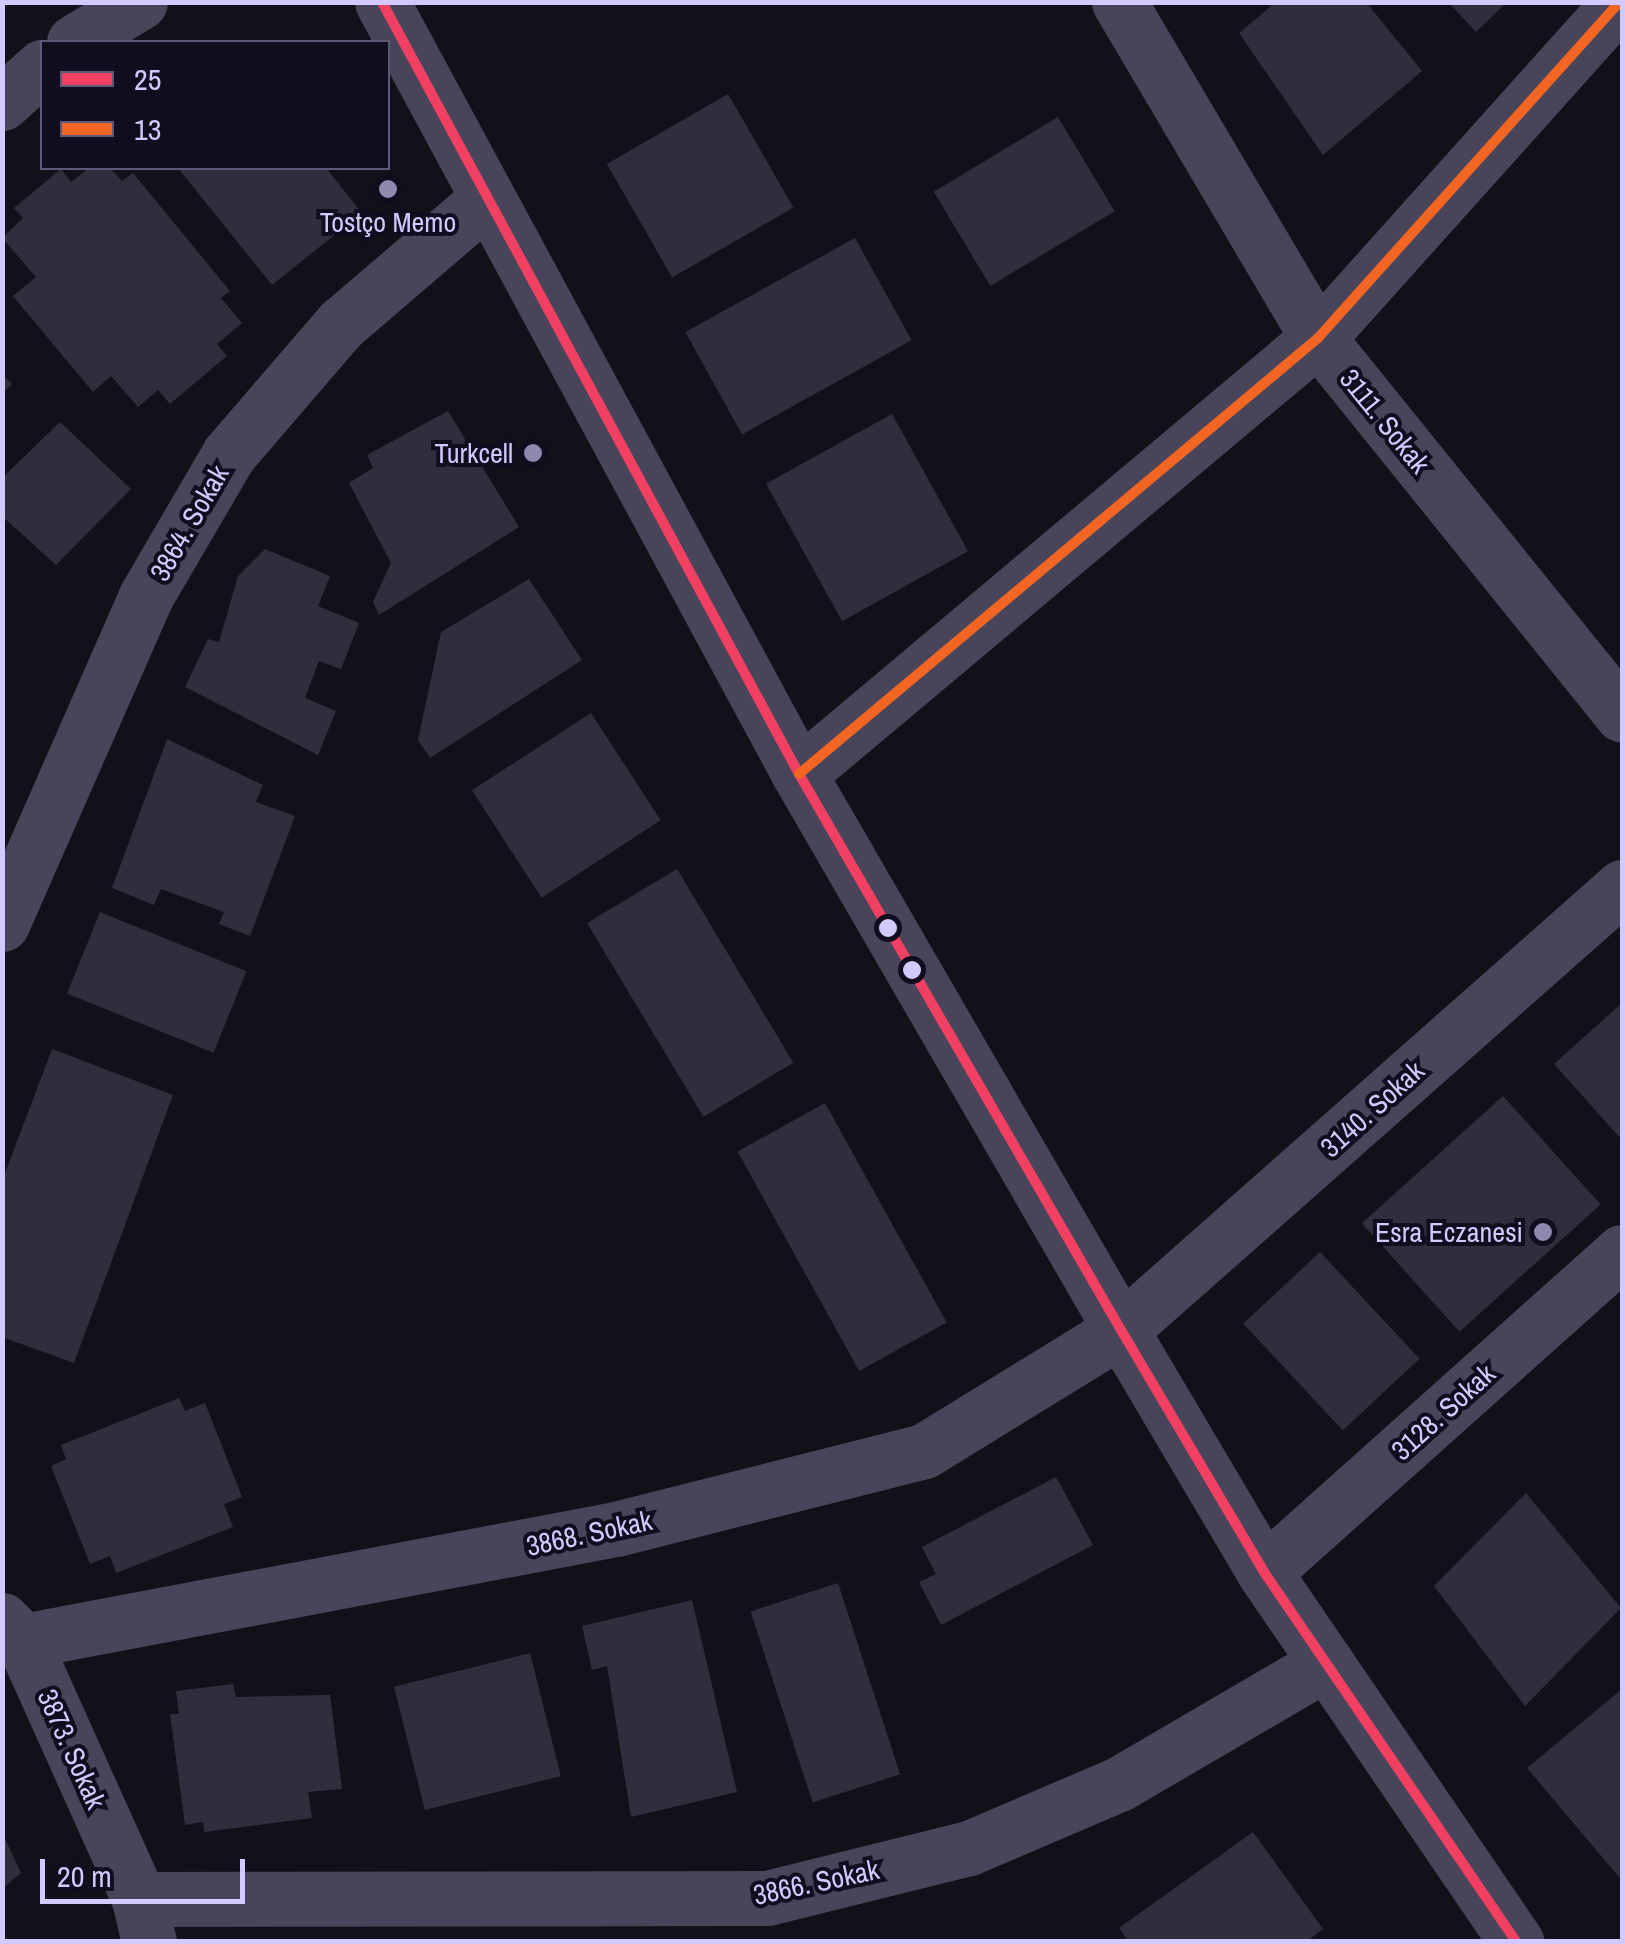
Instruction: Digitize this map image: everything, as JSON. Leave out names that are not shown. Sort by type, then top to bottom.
[{"type":"street","points":[[77,40],[140,2]]},
{"type":"street","points":[[382,2],[799,774],[1121,1330],[1264,1572],[1516,1942]]},
{"type":"street","name":"3111. Sokak","points":[[1119,2],[1318,338],[1622,715]]},
{"type":"street","points":[[799,774],[1318,338],[1620,2]]},
{"type":"street","points":[[2,102],[40,69]]},
{"type":"street","name":"3864. Sokak","points":[[2,924],[146,596],[229,454],[340,324],[487,199]]},
{"type":"street","name":"3140. Sokak","points":[[1121,1330],[1622,887]]},
{"type":"street","name":"3128. Sokak","points":[[1264,1572],[1622,1252]]},
{"type":"street","name":"3868. Sokak","points":[[13,1630],[616,1529],[924,1450],[1121,1330]]},
{"type":"street","name":"3873. Sokak","points":[[13,1630],[144,1920]]},
{"type":"street","name":"3866. Sokak","points":[[144,1920],[767,1898],[1019,1826],[1119,1784],[1326,1663]]},
{"type":"building","points":[[1276,2],[1366,2],[1422,71],[1323,155],[1239,33]]},
{"type":"building","points":[[1448,2],[1507,2],[1476,32]]},
{"type":"building","points":[[728,94],[794,207],[672,277],[607,164]]},
{"type":"building","points":[[1058,117],[1115,211],[990,286],[934,192]]},
{"type":"building","points":[[60,170],[71,182],[86,170],[112,170],[122,181],[133,173],[230,291],[221,298],[242,323],[217,344],[227,356],[170,404],[158,390],[138,407],[111,376],[93,392],[13,296],[36,277],[2,238],[23,218],[14,208]]},
{"type":"building","points":[[180,170],[328,170],[362,213],[272,285]]},
{"type":"building","points":[[855,238],[912,340],[742,434],[685,332]]},
{"type":"building","points":[[2,374],[12,384],[2,394]]},
{"type":"building","points":[[448,411],[519,527],[379,615],[373,602],[391,563],[349,483],[373,468],[367,455]]},
{"type":"building","points":[[892,414],[968,551],[842,621],[766,484]]},
{"type":"building","points":[[60,422],[131,489],[56,565],[2,516],[2,478]]},
{"type":"building","points":[[265,549],[330,576],[318,606],[359,623],[341,669],[319,661],[305,698],[336,711],[318,755],[185,687],[208,639],[219,642],[238,576]]},
{"type":"building","points":[[529,579],[582,660],[430,758],[418,740],[441,632]]},
{"type":"building","points":[[591,713],[661,820],[542,898],[472,790]]},
{"type":"building","points":[[167,739],[263,785],[256,802],[295,816],[250,936],[219,924],[224,912],[161,889],[154,905],[112,888]]},
{"type":"building","points":[[677,869],[793,1063],[703,1117],[587,923]]},
{"type":"building","points":[[100,912],[246,971],[214,1053],[67,994]]},
{"type":"building","points":[[1622,1003],[1622,1140],[1554,1064]]},
{"type":"building","points":[[52,1049],[173,1095],[74,1363],[2,1337],[2,1181]]},
{"type":"building","points":[[1503,1096],[1601,1204],[1459,1332],[1362,1223]]},
{"type":"building","points":[[825,1103],[947,1323],[859,1371],[738,1151]]},
{"type":"building","points":[[1320,1252],[1420,1359],[1343,1430],[1243,1324]]},
{"type":"building","points":[[179,1398],[185,1411],[205,1403],[242,1497],[224,1504],[233,1527],[116,1573],[110,1556],[90,1564],[51,1466],[66,1459],[61,1445]]},
{"type":"building","points":[[1056,1477],[1093,1545],[941,1625],[919,1582],[936,1574],[922,1547]]},
{"type":"building","points":[[1526,1493],[1621,1608],[1525,1706],[1434,1586]]},
{"type":"building","points":[[838,1583],[900,1774],[813,1803],[751,1611]]},
{"type":"building","points":[[692,1600],[737,1792],[631,1817],[607,1666],[592,1670],[582,1626]]},
{"type":"building","points":[[530,1653],[561,1776],[425,1810],[394,1687]]},
{"type":"building","points":[[233,1684],[236,1697],[330,1695],[342,1789],[308,1792],[312,1818],[204,1832],[203,1822],[185,1825],[170,1714],[179,1714],[176,1691]]},
{"type":"building","points":[[1622,1689],[1622,1874],[1619,1877],[1527,1768]]},
{"type":"building","points":[[2,1832],[21,1873],[2,1889]]},
{"type":"building","points":[[1253,1832],[1323,1929],[1306,1942],[1129,1942],[1119,1928]]},
{"type":"transit line","name":"25","points":[[382,2],[799,774],[1121,1330],[1264,1572],[1516,1942]]},
{"type":"transit line","name":"13","points":[[799,774],[1318,338],[1620,2]]},
{"type":"place","name":"Tostço Memo","points":[[388,189]]},
{"type":"place","name":"Turkcell","points":[[533,453]]},
{"type":"place","name":"Esra Eczanesi","points":[[1543,1232]]}]
